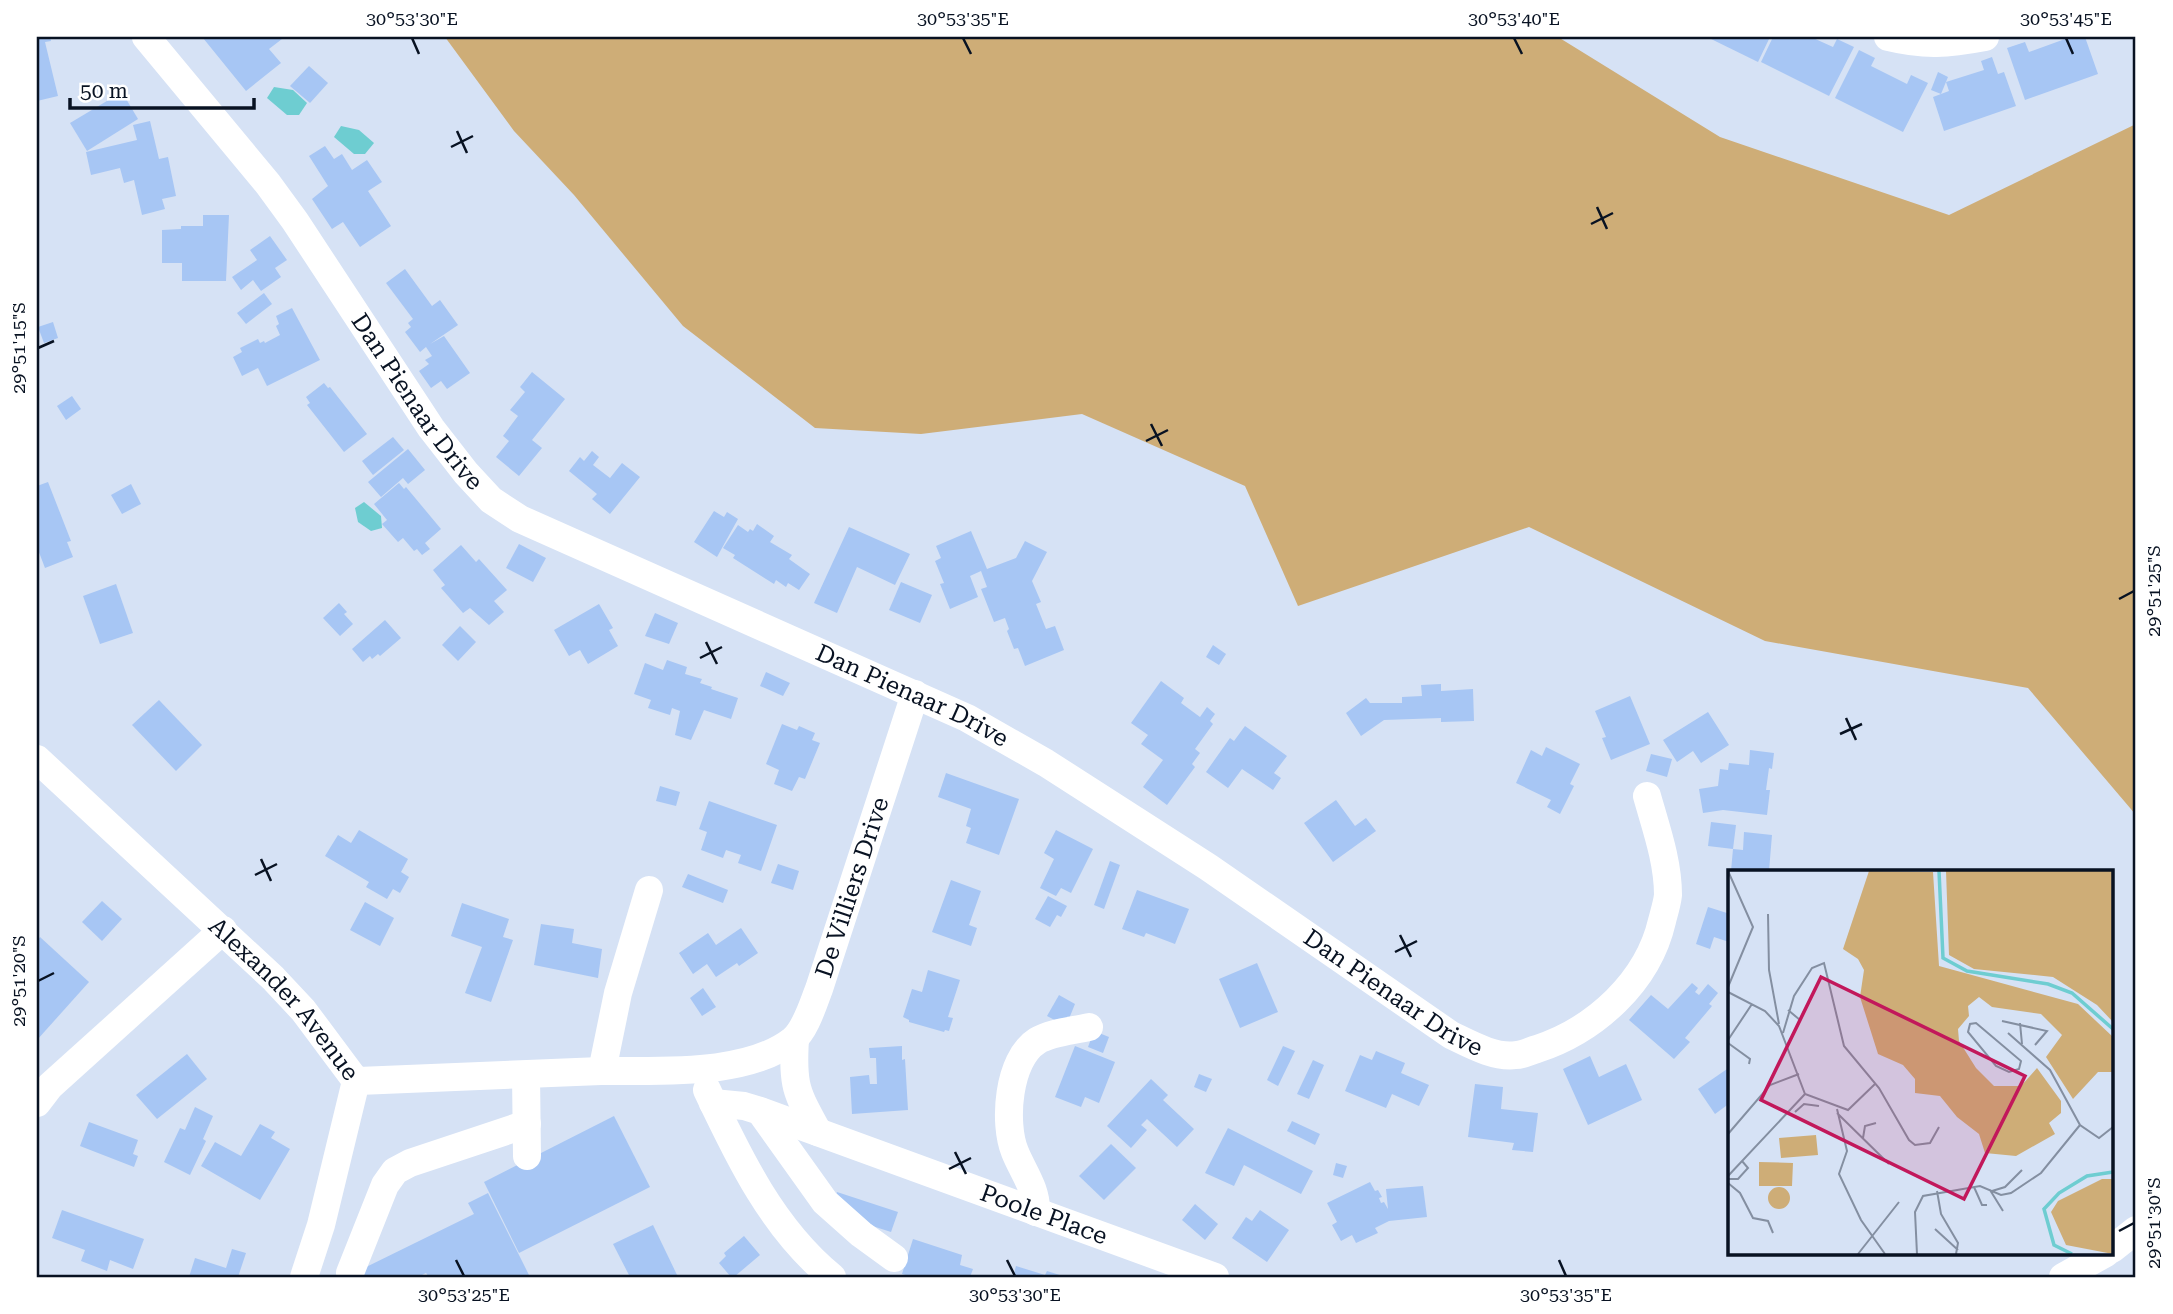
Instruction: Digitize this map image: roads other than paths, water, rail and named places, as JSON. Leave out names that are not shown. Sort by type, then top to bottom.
[{"type":"street","name":"Dan Pienaar Drive","points":[[146,37],[289,212],[431,428],[491,500],[532,524],[967,718],[1058,771],[1208,867],[1451,1035],[1487,1051],[1516,1056],[1583,1029],[1614,1003],[1638,975],[1658,939],[1668,897],[1664,859],[1647,796]]},
{"type":"street","points":[[1888,37],[1916,43],[1952,43],[1985,37]]},
{"type":"street","name":"De Villiers Drive","points":[[795,1039],[819,989],[915,694]]},
{"type":"street","name":"Alexander Avenue","points":[[37,759],[223,930],[303,1010],[356,1081],[696,1069],[760,1059],[795,1039]]},
{"type":"street","points":[[602,1071],[618,993],[649,890]]},
{"type":"street","points":[[37,1103],[50,1086],[223,930]]},
{"type":"street","points":[[1036,1212],[1033,1188],[1013,1149],[1008,1125],[1008,1103],[1018,1068],[1026,1052],[1036,1042],[1090,1027]]},
{"type":"street","points":[[795,1039],[793,1073],[797,1095],[818,1132]]},
{"type":"street","points":[[696,1069],[770,1209],[791,1237],[832,1277]]},
{"type":"street","points":[[526,1075],[527,1156]]},
{"type":"street","points":[[304,1277],[321,1225],[356,1081]]},
{"type":"street","name":"Poole Place","points":[[713,1103],[744,1106],[761,1111],[1215,1277]]},
{"type":"street","points":[[761,1111],[825,1202],[894,1258]]},
{"type":"street","points":[[350,1273],[385,1185],[396,1171],[410,1163],[527,1124]]},
{"type":"street","points":[[2114,1247],[2136,1230]]},
{"type":"street","points":[[2072,1276],[2105,1254]]}]
